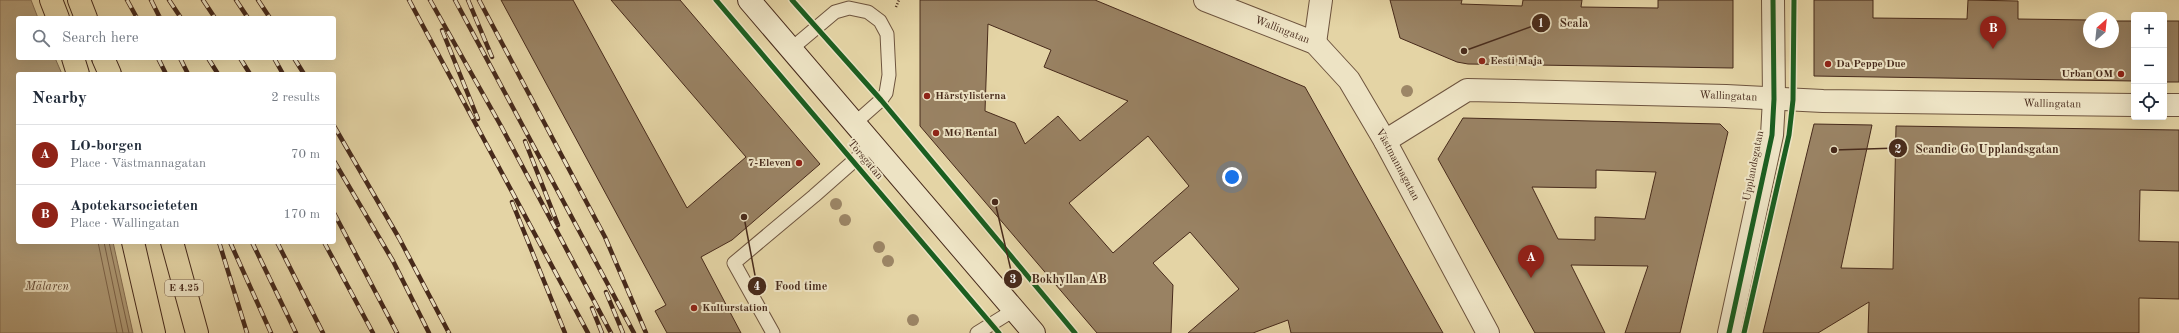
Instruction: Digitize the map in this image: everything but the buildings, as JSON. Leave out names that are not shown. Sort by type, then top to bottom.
[{"type":"highway","points":[[51,0],[57,16]]},
{"type":"highway","points":[[79,0],[85,16]]},
{"type":"highway","points":[[74,60],[77,72]]},
{"type":"highway","points":[[104,60],[109,72]]},
{"type":"highway","points":[[132,244],[154,333]]},
{"type":"highway","name":"E 4.25","points":[[173,244],[197,333]]},
{"type":"street","name":"Torsgatan","points":[[749,0],[1034,333]]},
{"type":"street","name":"Wallingatan","points":[[1206,0],[1315,43]]},
{"type":"street","points":[[1315,43],[1321,0]]},
{"type":"street","name":"Upplandsgatan","points":[[1729,333],[1772,135],[1774,99],[1774,0]]},
{"type":"street","name":"Västmannagatan","points":[[1315,43],[1349,80],[1385,141],[1488,333]]},
{"type":"street","name":"Wallingatan","points":[[1385,141],[1467,90],[1726,96],[1774,99],[2131,105]]},
{"type":"street","points":[[2167,105],[2179,105]]},
{"type":"lane","name":"Torsgatan","points":[[791,49],[836,12],[849,4],[868,12],[880,21],[887,34],[889,75],[886,93],[855,123]]},
{"type":"lane","points":[[772,333],[734,262],[820,192],[873,144]]},
{"type":"lane","points":[[977,333],[1014,310]]},
{"type":"water","name":"Mälaren","points":[[0,0],[31,0],[37,16],[16,16],[16,60],[56,60],[61,72],[16,72],[16,244],[113,244],[133,333],[0,333]]},
{"type":"railway","points":[[127,0],[136,16]]},
{"type":"railway","points":[[151,0],[159,16]]},
{"type":"railway","points":[[169,0],[180,16]]},
{"type":"railway","points":[[203,0],[214,16]]},
{"type":"railway","points":[[236,0],[247,16]]},
{"type":"railway","points":[[258,0],[269,16]]},
{"type":"railway","points":[[409,0],[588,333]]},
{"type":"railway","points":[[430,0],[501,126],[611,333]]},
{"type":"railway","points":[[455,0],[634,333]]},
{"type":"railway","points":[[468,0],[492,57]]},
{"type":"railway","points":[[479,0],[605,237],[646,333]]},
{"type":"railway","points":[[442,30],[478,119]]},
{"type":"railway","points":[[159,60],[165,72]]},
{"type":"railway","points":[[181,60],[187,72]]},
{"type":"railway","points":[[209,60],[217,72]]},
{"type":"railway","points":[[241,60],[249,72]]},
{"type":"railway","points":[[275,60],[282,72]]},
{"type":"railway","points":[[295,60],[303,72]]},
{"type":"railway","points":[[336,129],[399,238],[449,333]]},
{"type":"railway","points":[[525,141],[558,225]]},
{"type":"railway","points":[[336,164],[393,261],[429,333]]},
{"type":"railway","points":[[512,202],[565,333]]},
{"type":"railway","points":[[336,217],[397,333]]},
{"type":"railway","points":[[220,244],[247,333]]},
{"type":"railway","points":[[231,244],[271,333]]},
{"type":"railway","points":[[253,244],[296,333]]},
{"type":"railway","points":[[278,244],[323,333]]},
{"type":"railway","points":[[325,244],[373,333]]},
{"type":"railway","points":[[606,292],[623,333]]},
{"type":"railway","points":[[592,308],[602,333]]},
{"type":"cycle path","points":[[716,0],[999,333]]},
{"type":"cycle path","points":[[792,0],[881,100],[1075,333]]},
{"type":"cycle path","points":[[1729,333],[1772,135],[1774,99],[1773,0]]},
{"type":"cycle path","points":[[1744,333],[1789,135],[1793,100],[1794,0]]},
{"type":"place","name":"Apotekarsocieteten","points":[[1993,49]]},
{"type":"place","name":"Scala","points":[[1464,51]]},
{"type":"place","name":"Eesti Maja","points":[[1482,61]]},
{"type":"place","name":"Da Peppe Due","points":[[1828,64]]},
{"type":"place","name":"Urban OM","points":[[2121,74]]},
{"type":"place","name":"Hårstylisterna","points":[[927,96]]},
{"type":"place","name":"MG Rental","points":[[936,133]]},
{"type":"place","name":"Scandic Go Upplandsgatan","points":[[1834,150]]},
{"type":"place","name":"7-Eleven","points":[[799,163]]},
{"type":"place","name":"Bokhyllan AB","points":[[995,202]]},
{"type":"place","name":"Food time","points":[[744,217]]},
{"type":"place","name":"LO-borgen","points":[[1531,278]]},
{"type":"place","name":"Kulturstation","points":[[694,308]]}]
